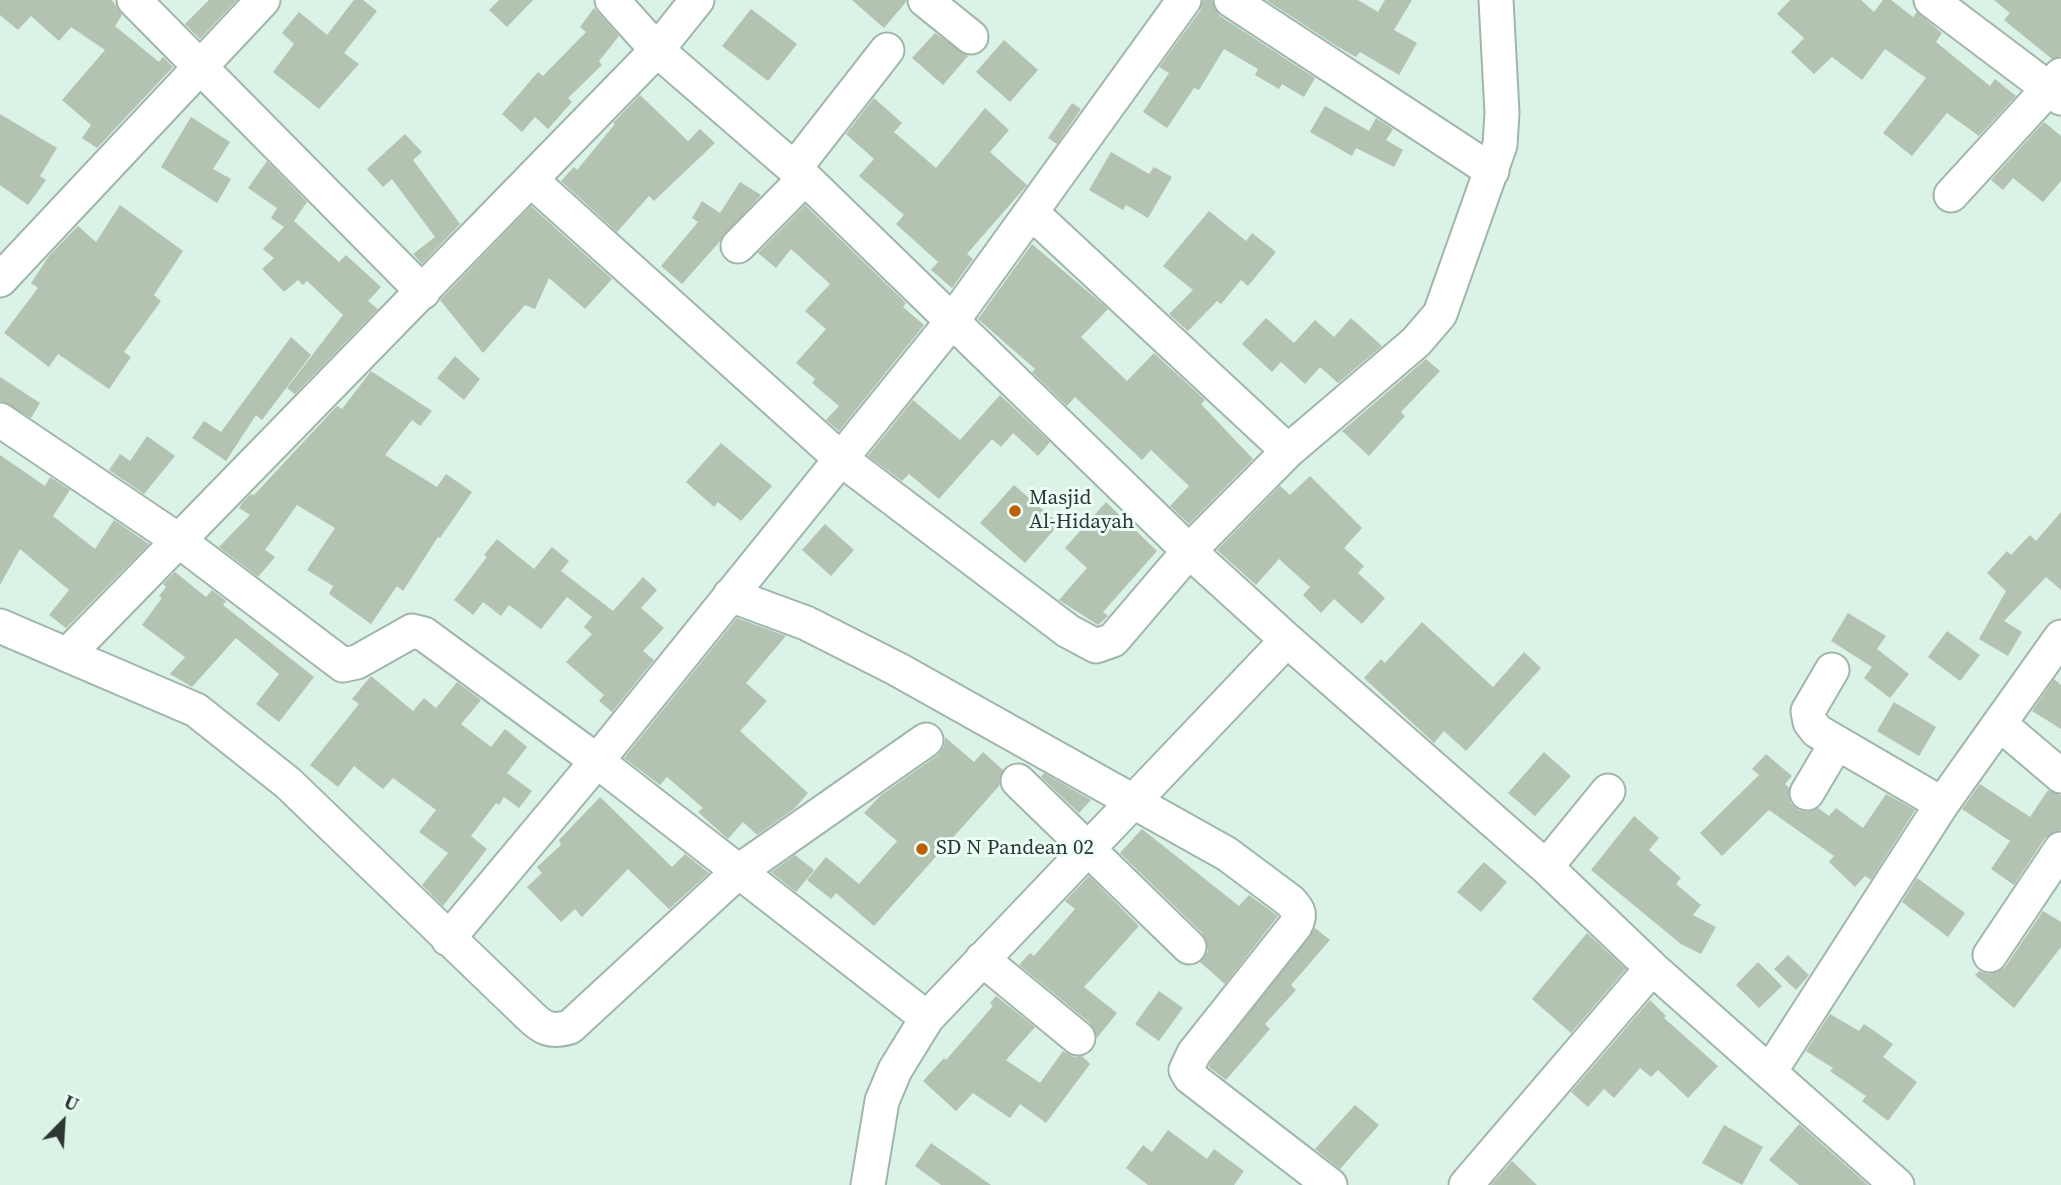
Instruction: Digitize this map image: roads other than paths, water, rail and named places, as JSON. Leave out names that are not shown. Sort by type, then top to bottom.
[{"type":"street","points":[[134,0],[423,292]]},
{"type":"street","points":[[0,280],[199,65],[263,0]]},
{"type":"street","points":[[612,0],[657,50],[800,173],[1189,551],[1546,867],[1652,968],[1771,1070],[1897,1185]]},
{"type":"street","points":[[68,654],[657,50],[696,0]]},
{"type":"street","points":[[925,0],[971,37]]},
{"type":"street","points":[[448,939],[597,761],[953,320],[1184,0]]},
{"type":"street","points":[[1231,0],[1492,171]]},
{"type":"street","points":[[531,180],[841,459],[1068,631],[1096,646],[1113,640],[1189,551],[1288,451],[1416,342],[1440,314],[1500,145],[1502,113],[1496,0]]},
{"type":"street","points":[[1931,0],[2057,87],[1951,195]]},
{"type":"street","points":[[738,246],[800,173],[887,50]]},
{"type":"street","points":[[1031,212],[1288,451]]},
{"type":"street","points":[[0,420],[178,540],[337,662],[350,665],[405,634],[419,631],[597,761],[927,1018]]},
{"type":"street","points":[[730,595],[806,623],[897,669],[1227,854],[1298,910],[1300,918],[1295,926],[1194,1053],[1186,1070],[1190,1077],[1330,1185]]},
{"type":"street","points":[[0,626],[196,710],[288,783],[542,1028],[556,1031],[570,1027],[739,871],[926,740]]},
{"type":"street","points":[[1771,1070],[1942,804],[2001,725],[2061,637]]},
{"type":"street","points":[[868,1185],[882,1101],[895,1070],[927,1018],[1287,640]]},
{"type":"street","points":[[1832,670],[1808,711],[1810,722],[1817,731],[1942,804]]},
{"type":"street","points":[[2001,725],[2061,776]]},
{"type":"street","points":[[1807,793],[1836,744]]},
{"type":"street","points":[[1018,781],[1085,850],[1189,947]]},
{"type":"street","points":[[1546,867],[1608,791]]},
{"type":"street","points":[[1990,955],[2061,849]]},
{"type":"street","points":[[982,959],[1078,1038]]},
{"type":"street","points":[[1466,1185],[1652,968]]},
{"type":"place","name":"Masjid Al-Hidayah","points":[[1015,511]]},
{"type":"place","name":"SD N Pandean 02","points":[[922,849]]}]
